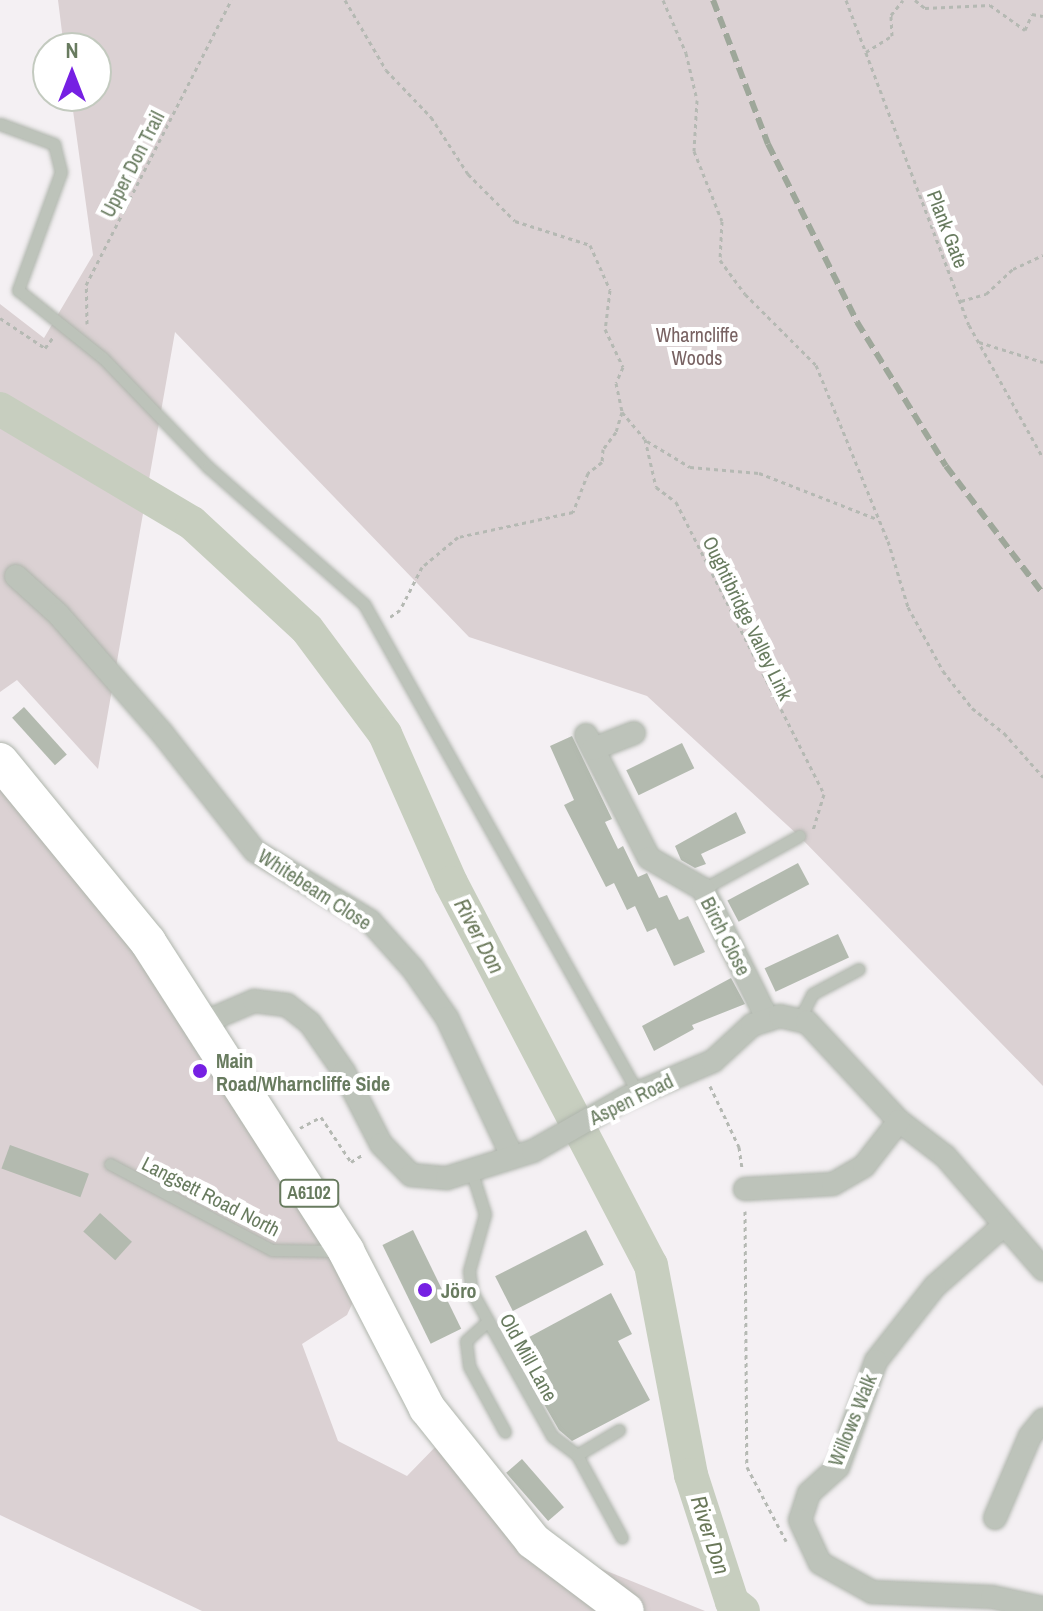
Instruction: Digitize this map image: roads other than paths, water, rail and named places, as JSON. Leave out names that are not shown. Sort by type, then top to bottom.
[{"type":"main road","name":"A6102","points":[[0,761],[148,942],[346,1251],[427,1408],[533,1541],[626,1611]]},
{"type":"street","name":"Whitebeam Close","points":[[16,576],[58,614],[162,733],[255,851],[370,921],[413,969],[447,1018],[522,1153]]},
{"type":"street","name":"Birch Close","points":[[634,733],[590,742],[649,858],[703,889],[768,1020]]},
{"type":"street","name":"Aspen Road","points":[[200,1024],[254,1001],[287,1005],[310,1023],[344,1072],[381,1144],[411,1175],[472,1173],[522,1153],[632,1095],[701,1067],[752,1025],[768,1020]]},
{"type":"street","points":[[768,1020],[780,1016],[799,1020],[823,1037],[899,1121],[945,1156],[1043,1269]]},
{"type":"street","points":[[745,1189],[833,1184],[864,1166],[899,1121]]},
{"type":"street","name":"Willows Walk","points":[[1004,1225],[935,1286],[876,1361],[838,1467],[809,1493],[800,1520],[820,1563],[872,1592],[992,1597],[1043,1608]]},
{"type":"street","points":[[995,1518],[1030,1436],[1043,1420]]},
{"type":"lane","points":[[0,124],[54,144],[61,172],[18,290],[103,358],[208,467],[364,604],[632,1095]]},
{"type":"lane","points":[[703,889],[799,836]]},
{"type":"lane","points":[[799,1020],[812,994],[859,969]]},
{"type":"lane","name":"Langsett Road North","points":[[110,1164],[272,1250],[346,1251]]},
{"type":"lane","name":"Old Mill Lane","points":[[472,1173],[485,1214],[469,1271],[472,1292],[552,1436],[577,1455],[622,1538]]},
{"type":"lane","points":[[488,1321],[466,1341],[469,1366],[505,1432]]},
{"type":"lane","points":[[577,1455],[619,1430]]},
{"type":"waterway","name":"River Don","points":[[0,409],[192,523],[307,629],[385,734],[451,883],[651,1265],[691,1475],[732,1602],[743,1611]]},
{"type":"railway","points":[[713,0],[768,144],[857,322],[946,466],[1043,594]]},
{"type":"place","name":"Main Road/Wharncliffe Side","points":[[200,1071]]},
{"type":"place","name":"Jöro","points":[[425,1290]]},
{"type":"park label","name":"Wharncliffe Woods","points":[[697,346]]}]
